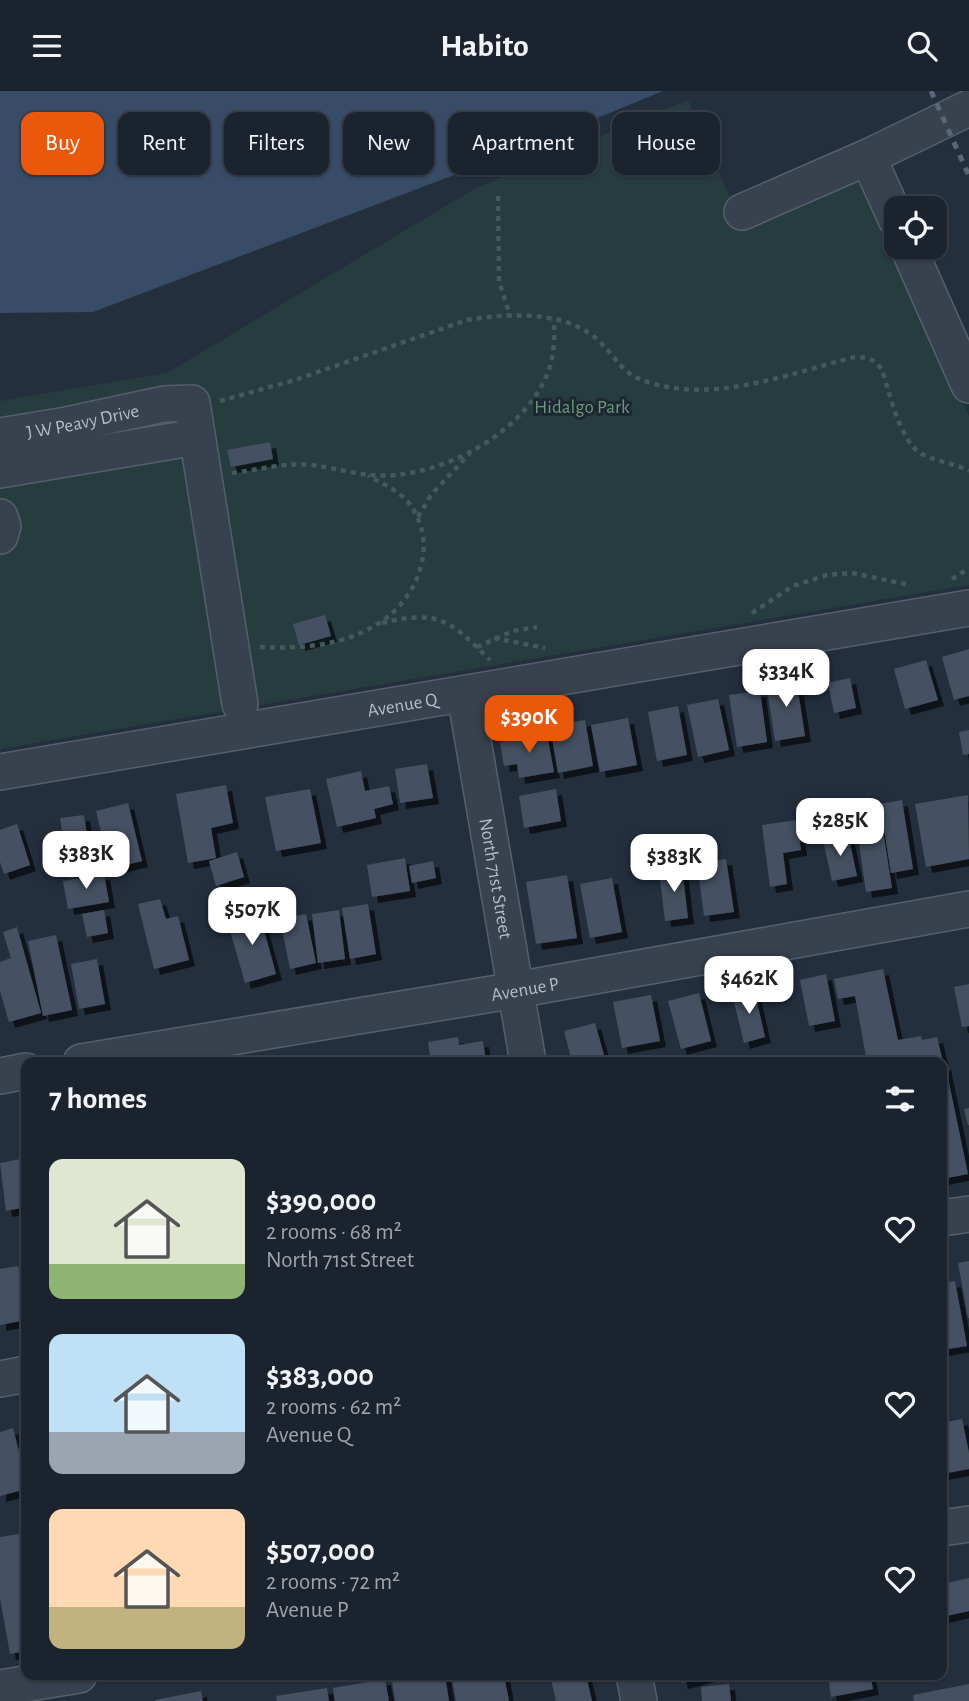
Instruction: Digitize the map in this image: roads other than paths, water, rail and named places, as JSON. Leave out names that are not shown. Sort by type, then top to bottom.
[{"type":"street","points":[[742,212],[868,157],[969,108]]},
{"type":"street","points":[[868,157],[886,196]]},
{"type":"street","points":[[913,259],[969,385]]},
{"type":"street","name":"J W Peavy Drive","points":[[0,436],[178,403],[197,437]]},
{"type":"street","points":[[0,470],[197,437],[240,704]]},
{"type":"street","points":[[0,517],[3,526],[0,536]]},
{"type":"street","name":"Avenue Q","points":[[0,772],[516,685],[958,595]]},
{"type":"street","name":"North 71st Street","points":[[465,694],[527,1057]]},
{"type":"street","name":"Avenue P","points":[[111,1057],[516,990],[969,909]]},
{"type":"street","points":[[0,1076],[21,1072]]},
{"type":"street","points":[[947,1218],[969,1214]]},
{"type":"street","points":[[0,1379],[21,1375]]},
{"type":"street","points":[[947,1527],[969,1524]]},
{"type":"street","points":[[0,1688],[49,1680]]},
{"type":"street","points":[[635,1680],[639,1701]]},
{"type":"water","points":[[0,91],[663,91],[598,118],[598,112],[448,112],[448,175],[454,175],[93,312],[0,313]]},
{"type":"railway","points":[[931,91],[969,176]]},
{"type":"park label","name":"Hidalgo Park","points":[[582,406]]}]
